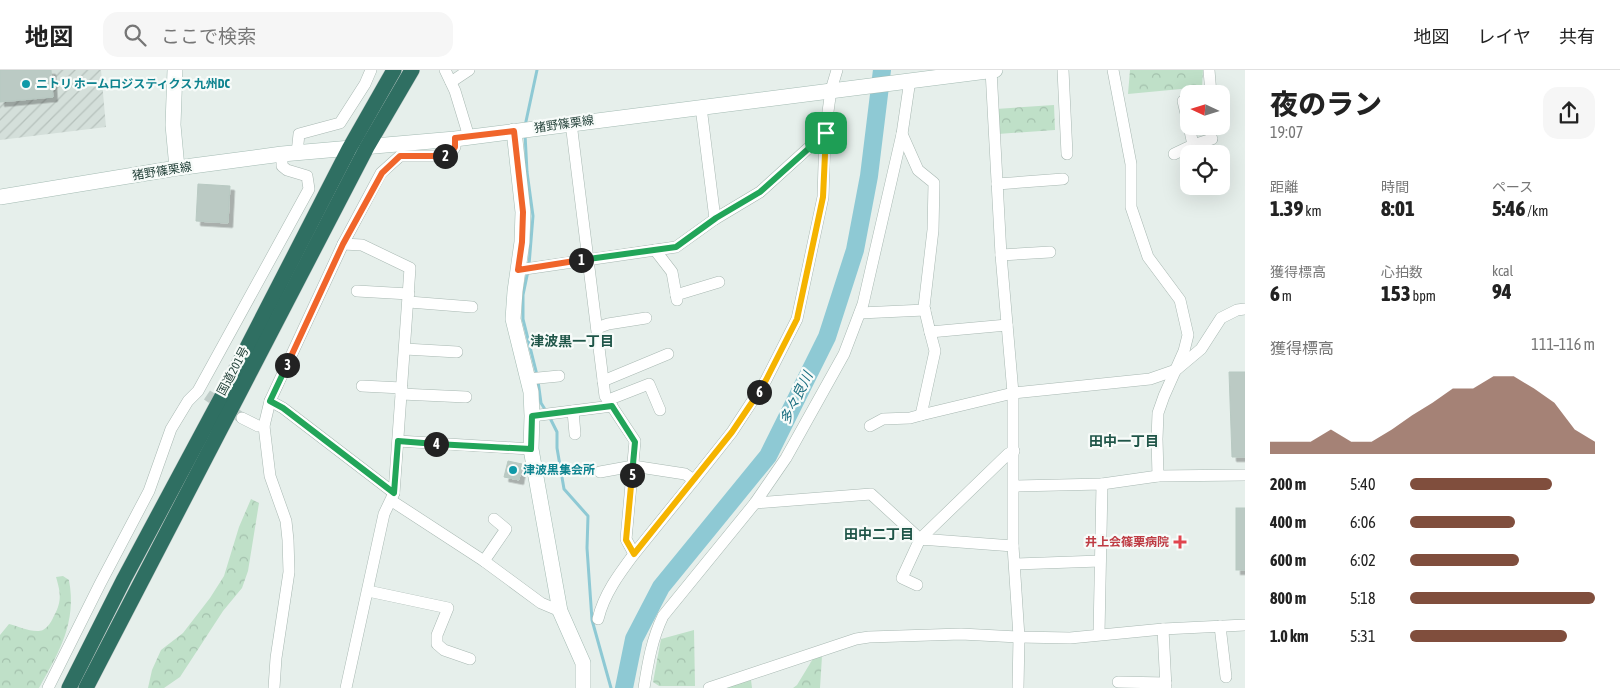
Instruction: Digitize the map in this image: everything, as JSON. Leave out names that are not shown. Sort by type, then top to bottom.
[{"type":"highway","name":"国道201号","points":[[69,688],[124,579],[222,396],[348,149],[394,70]]},
{"type":"highway","name":"国道201号","points":[[86,688],[367,147],[412,70]]},
{"type":"main road","points":[[175,70],[173,125],[178,168]]},
{"type":"main road","name":"猪野篠栗線","points":[[0,196],[178,168],[289,154],[462,138],[833,90],[909,77],[993,70]]},
{"type":"main road","points":[[514,131],[523,212],[522,242],[513,319],[528,380],[532,416],[531,449],[560,611],[583,663],[583,688]]},
{"type":"street","points":[[48,688],[100,584],[150,491],[171,429],[188,400],[203,393],[309,189],[306,176],[287,170],[282,166],[299,134],[340,122],[365,84],[371,70]]},
{"type":"street","points":[[274,688],[276,658],[288,572],[288,540],[286,521],[270,476],[264,426],[270,401],[343,244],[382,173],[400,156],[449,156],[462,138],[451,82],[445,70]]},
{"type":"street","points":[[451,82],[469,70]]},
{"type":"street","points":[[598,620],[600,609],[613,582],[732,432],[766,380],[797,319],[823,197],[826,133],[837,70]]},
{"type":"street","points":[[993,70],[1001,255],[1013,393],[1014,486],[1012,546],[1015,564],[1019,637],[1018,688]]},
{"type":"street","points":[[1063,70],[1067,154]]},
{"type":"street","points":[[1113,70],[1131,164],[1131,207],[1148,257],[1180,300],[1188,335],[1184,350],[1158,413],[1158,476]]},
{"type":"street","points":[[1209,70],[1210,85]]},
{"type":"street","points":[[644,688],[655,632],[664,616],[755,503],[786,458],[844,354],[864,304],[902,134],[909,77]]},
{"type":"street","points":[[701,107],[716,218]]},
{"type":"street","points":[[571,123],[605,396],[635,442],[626,540],[634,554]]},
{"type":"street","points":[[518,270],[676,247],[716,218],[760,192],[826,133]]},
{"type":"street","points":[[902,134],[918,170],[934,183],[934,230],[925,310],[935,351],[921,415]]},
{"type":"street","points":[[1196,145],[1212,139]]},
{"type":"street","points":[[1174,154],[1180,151]]},
{"type":"street","points":[[997,184],[1063,179]]},
{"type":"street","points":[[343,244],[362,245],[410,268],[393,497],[384,514],[346,688]]},
{"type":"street","points":[[655,250],[672,272],[677,298],[719,282]]},
{"type":"street","points":[[1001,255],[1050,252]]},
{"type":"street","points":[[357,292],[472,307]]},
{"type":"street","points":[[870,426],[884,419],[910,418],[1013,393],[1150,378],[1176,370],[1201,348],[1221,318],[1237,310],[1245,309]]},
{"type":"street","points":[[860,313],[925,310]]},
{"type":"street","points":[[597,328],[608,324],[646,318]]},
{"type":"street","points":[[930,332],[1007,325]]},
{"type":"street","points":[[405,349],[457,352]]},
{"type":"street","points":[[604,381],[668,354]]},
{"type":"street","points":[[528,380],[559,376]]},
{"type":"street","points":[[532,416],[573,411],[610,403],[649,384],[660,410]]},
{"type":"street","points":[[362,386],[466,397]]},
{"type":"street","points":[[270,401],[283,408],[393,497],[541,603],[560,611]]},
{"type":"street","points":[[573,411],[575,434]]},
{"type":"street","points":[[242,418],[258,426],[264,426]]},
{"type":"street","points":[[398,441],[531,449]]},
{"type":"street","points":[[917,585],[902,578],[920,539],[1008,454],[1014,452]]},
{"type":"street","points":[[600,472],[633,466],[685,474],[694,480]]},
{"type":"street","points":[[1014,486],[1102,484],[1158,476],[1245,474]]},
{"type":"street","points":[[1099,634],[1102,484]]},
{"type":"street","points":[[755,503],[871,494],[920,539],[1012,546]]},
{"type":"street","points":[[484,561],[506,530],[494,519]]},
{"type":"street","points":[[1015,564],[1100,561]]},
{"type":"street","points":[[368,591],[448,608],[436,635],[438,644],[444,650],[470,658]]},
{"type":"street","points":[[709,688],[869,637],[961,634],[1070,638],[1099,634],[1245,624]]},
{"type":"street","points":[[1220,626],[1226,677]]},
{"type":"street","points":[[1118,682],[1166,685],[1163,629]]},
{"type":"shaded area","points":[[0,70],[101,70],[106,127],[0,140]]},
{"type":"green space","points":[[1130,70],[1203,70],[1202,85],[1180,85],[1180,89],[1128,94]]},
{"type":"green space","points":[[1054,105],[1055,130],[998,134],[996,109]]},
{"type":"green space","points":[[251,499],[259,503],[248,571],[242,588],[223,611],[180,677],[164,688],[148,688],[152,670],[161,650],[183,633],[224,576],[239,527]]},
{"type":"green space","points":[[63,576],[69,580],[71,596],[68,624],[59,649],[39,688],[0,688],[0,635],[9,624],[35,631],[43,630],[50,623],[59,602],[60,593],[56,577]]},
{"type":"green space","points":[[694,630],[695,686],[659,686],[653,682],[661,639]]},
{"type":"green space","points":[[822,656],[820,688],[793,688],[797,685],[814,657]]},
{"type":"green space","points":[[751,680],[752,688],[725,688]]},
{"type":"building","name":"ニトリ ホームロジスティクス 九州DC","points":[[0,70],[51,70],[53,97],[0,102]]},
{"type":"building","points":[[198,184],[230,186],[228,223],[196,221]]},
{"type":"building","points":[[1229,372],[1245,372],[1245,457],[1232,457]]},
{"type":"building","name":"津波黒集会所","points":[[508,461],[522,464],[519,480],[504,477]]},
{"type":"building","points":[[1236,508],[1245,508],[1245,570],[1236,570]]},
{"type":"waterway","points":[[525,126],[537,70]]},
{"type":"waterway","name":"多々良川","points":[[624,688],[634,639],[661,587],[768,456],[827,337],[855,250],[869,176],[882,70]]},
{"type":"waterway","points":[[525,134],[527,172],[533,216],[529,265]]},
{"type":"waterway","points":[[528,271],[523,295],[523,319],[537,375]]},
{"type":"waterway","points":[[538,381],[541,403],[546,411]]},
{"type":"waterway","points":[[549,416],[557,432],[557,448],[564,489],[588,516],[587,548],[592,620],[611,688]]},
{"type":"tunnel","points":[[207,395],[242,418]]},
{"type":"place","name":"ニトリ ホームロジスティクス 九州DC","points":[[26,84]]},
{"type":"place","name":"津波黒集会所","points":[[513,470]]},
{"type":"place","name":"井上会篠栗病院","points":[[1180,542]]},
{"type":"district","name":"津波黒一丁目","points":[[572,341]]},
{"type":"district","name":"田中一丁目","points":[[1124,441]]},
{"type":"district","name":"田中二丁目","points":[[879,534]]},
{"type":"route","points":[[514,131],[523,212],[522,242],[518,270],[676,247],[716,218],[760,192],[826,133],[823,197],[797,319],[766,380],[732,432],[634,554],[626,540],[635,442],[612,406],[532,416],[531,449],[398,441],[394,493],[283,408],[270,401],[343,244],[382,173],[400,156],[449,156],[455,147],[455,138],[514,131]]}]
